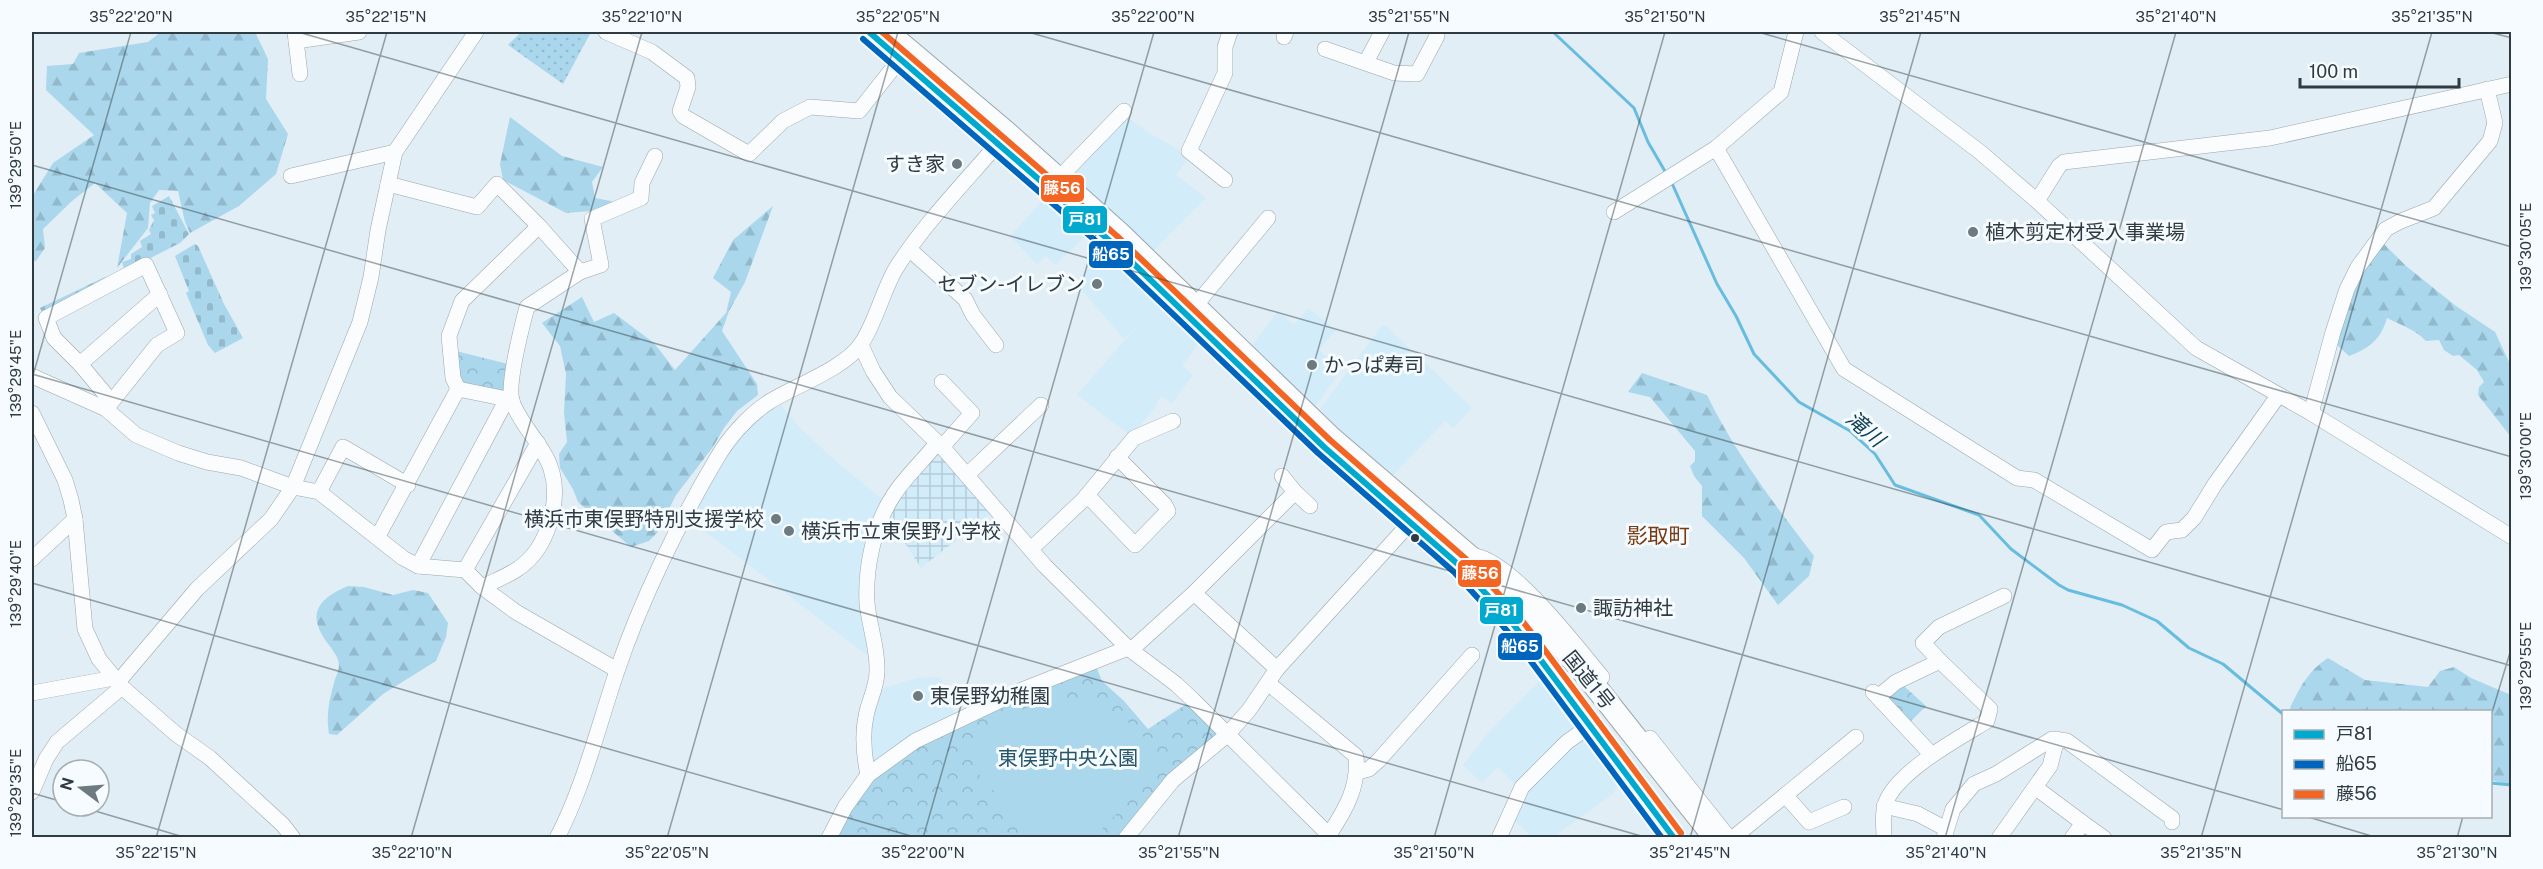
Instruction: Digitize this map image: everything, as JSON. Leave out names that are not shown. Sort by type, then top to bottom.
[{"type":"highway","name":"国道1号","points":[[869,32],[1003,138],[1059,179],[1329,436],[1525,604],[1564,648],[1715,837]]},
{"type":"highway","name":"国道1号","points":[[887,32],[1003,138],[1303,428],[1460,566],[1491,598],[1591,725],[1674,837]]},
{"type":"highway","points":[[1467,554],[1517,611],[1690,837]]},
{"type":"street","points":[[300,74],[295,36],[359,32]]},
{"type":"street","points":[[32,792],[46,759],[57,742],[118,682],[197,589],[271,519],[293,487],[360,322],[394,152],[476,32]]},
{"type":"street","points":[[606,32],[652,52],[687,78],[688,87],[680,111],[683,116],[749,154],[783,121],[810,107],[859,111],[901,58]]},
{"type":"street","points":[[1225,180],[1189,151],[1225,73],[1225,47],[1230,32]]},
{"type":"street","points":[[1366,62],[1382,32]]},
{"type":"street","points":[[1325,50],[1394,73],[1417,74],[1437,32]]},
{"type":"street","points":[[1614,212],[1716,148],[1781,92],[1796,32]]},
{"type":"street","points":[[1822,32],[1980,152],[2037,201],[2196,348],[2311,413],[2511,537]]},
{"type":"street","points":[[2037,201],[2059,166],[2064,162],[2270,138],[2511,84]]},
{"type":"street","points":[[2311,413],[2332,332],[2358,267],[2386,229],[2434,208],[2490,141],[2495,123],[2487,89]]},
{"type":"street","points":[[1059,179],[1124,111]]},
{"type":"street","points":[[557,837],[572,810],[617,670],[643,606],[681,525],[718,455],[742,425],[768,402],[840,363],[861,345],[884,290],[909,249],[1003,138]]},
{"type":"street","points":[[1716,148],[1844,369],[2017,478],[2034,480],[2152,550],[2166,532],[2182,530],[2194,518],[2215,484],[2278,396]]},
{"type":"street","points":[[291,176],[394,152]]},
{"type":"street","points":[[418,566],[510,400],[514,367],[527,307],[580,272],[601,265],[592,219],[641,198],[642,183],[655,156]]},
{"type":"street","points":[[388,184],[477,207],[497,184],[580,272]]},
{"type":"street","points":[[1194,306],[1268,218]]},
{"type":"street","points":[[458,389],[453,378],[449,336],[462,301],[539,226]]},
{"type":"street","points":[[909,249],[965,299],[973,315],[996,345]]},
{"type":"street","points":[[109,405],[157,345],[177,333],[146,265],[46,318],[54,338],[80,364],[109,405],[136,435],[207,462],[257,473],[293,487],[319,492],[378,536],[403,558],[418,566],[465,570],[482,587],[516,612],[617,670]]},
{"type":"street","points":[[80,364],[160,294]]},
{"type":"street","points":[[861,345],[882,387],[940,445],[1090,613],[1130,649],[1176,684],[1284,792],[1331,835],[1354,788],[1358,772],[1356,756],[1269,683]]},
{"type":"street","points":[[32,376],[109,405]]},
{"type":"street","points":[[868,775],[864,735],[866,715],[877,679],[878,667],[867,604],[870,563],[881,519],[895,494],[972,413],[942,382]]},
{"type":"street","points":[[458,389],[510,400],[538,443],[551,469],[554,493],[553,508],[544,537],[519,568],[482,587]]},
{"type":"street","points":[[378,536],[458,389]]},
{"type":"street","points":[[967,476],[1041,405]]},
{"type":"street","points":[[32,413],[65,480],[75,519],[85,629],[99,659],[118,682],[176,734],[210,758],[293,837]]},
{"type":"street","points":[[1031,549],[1065,519],[1139,434],[1173,421]]},
{"type":"street","points":[[465,570],[538,443]]},
{"type":"street","points":[[319,492],[343,447],[408,484]]},
{"type":"street","points":[[1087,495],[1135,545],[1168,511],[1165,505],[1117,457]]},
{"type":"street","points":[[1282,476],[1310,506]]},
{"type":"street","points":[[830,837],[845,807],[868,775],[926,734],[1022,690],[1130,649],[1194,593],[1295,492]]},
{"type":"street","points":[[32,559],[75,519]]},
{"type":"street","points":[[1126,837],[1173,780],[1227,735],[1249,710],[1277,669],[1410,523]]},
{"type":"street","points":[[1467,554],[1481,557],[1502,568],[1557,622],[1731,837],[1856,736]]},
{"type":"street","points":[[1194,593],[1277,669]]},
{"type":"street","points":[[1884,837],[1884,806],[1893,789],[1932,755],[1987,721],[1989,709],[1923,643],[1939,627],[2004,596]]},
{"type":"street","points":[[1358,772],[1369,770],[1379,760],[1472,656]]},
{"type":"street","points":[[1932,755],[1876,695],[1896,682],[1940,661]]},
{"type":"street","points":[[32,693],[118,682]]},
{"type":"street","points":[[1499,837],[1522,787],[1567,742],[1591,725]]},
{"type":"street","points":[[1884,806],[1918,814],[1945,833],[1953,809],[1974,784],[1996,774],[2052,739],[2057,739],[2067,741],[2172,818],[2172,822]]},
{"type":"street","points":[[1999,837],[2036,789],[2050,766],[2057,739]]},
{"type":"street","points":[[2036,789],[2104,837]]},
{"type":"street","points":[[1785,795],[1809,822],[1809,837]]},
{"type":"street","points":[[1809,822],[1844,807]]},
{"type":"street","points":[[2072,837],[2083,823]]},
{"type":"shaded area","points":[[1127,117],[1147,132],[1190,156],[1176,175],[1206,198],[1153,251],[1068,175]]},
{"type":"shaded area","points":[[1048,195],[1089,233],[1055,265],[1046,256],[1037,264],[1010,236]]},
{"type":"shaded area","points":[[1108,250],[1201,340],[1182,366],[1193,375],[1172,403],[1161,396],[1131,436],[1077,395],[1144,318],[1124,339],[1075,282]]},
{"type":"shaded area","points":[[1308,308],[1336,330],[1319,350],[1341,371],[1313,409],[1251,347],[1278,311],[1294,325]]},
{"type":"shaded area","points":[[1385,325],[1472,408],[1453,428],[1445,421],[1393,475],[1347,437],[1320,409]]},
{"type":"shaded area","name":"横浜市立東俣野小学校","points":[[781,405],[798,426],[840,465],[884,500],[864,623],[868,656],[690,520],[736,442],[770,409]]},
{"type":"shaded area","points":[[942,454],[994,510],[921,568],[888,516],[896,502],[936,455]]},
{"type":"shaded area","points":[[940,677],[956,716],[873,767],[867,740],[878,690],[916,678]]},
{"type":"shaded area","points":[[1542,678],[1577,724],[1517,787],[1498,767],[1482,783],[1463,765],[1488,733]]},
{"type":"shaded area","points":[[1584,732],[1620,780],[1613,794],[1553,837],[1532,837],[1513,819],[1527,787]]},
{"type":"green space","points":[[161,32],[255,32],[268,59],[266,99],[288,134],[276,174],[239,206],[190,233],[178,191],[159,190],[150,203],[148,228],[117,268],[127,213],[95,183],[43,229],[45,248],[36,261],[32,261],[32,197],[53,163],[94,135],[46,90],[47,66],[73,64],[79,53],[148,42]]},
{"type":"green space","points":[[521,32],[591,32],[563,84],[508,45]]},
{"type":"green space","points":[[510,117],[562,156],[603,167],[592,182],[595,198],[616,202],[590,211],[566,213],[503,180],[500,164]]},
{"type":"green space","points":[[169,196],[189,234],[180,243],[125,271],[122,262],[131,259],[131,254],[142,247],[140,241],[151,234],[149,230],[154,220],[151,215],[155,213],[152,206]]},
{"type":"green space","points":[[773,206],[745,282],[729,311],[722,331],[757,384],[758,395],[737,411],[724,428],[713,447],[676,495],[657,533],[649,541],[631,547],[578,502],[560,468],[559,454],[567,442],[564,413],[566,374],[560,346],[542,323],[582,297],[594,322],[614,313],[654,343],[675,370],[726,313],[731,292],[713,278],[733,240]]},
{"type":"green space","points":[[2382,242],[2406,266],[2456,306],[2495,332],[2511,366],[2511,437],[2478,395],[2479,387],[2484,382],[2477,370],[2459,355],[2453,356],[2444,350],[2439,340],[2426,341],[2413,331],[2387,318],[2374,342],[2356,353],[2349,356],[2334,342],[2352,288]]},
{"type":"green space","points":[[195,244],[243,338],[215,353],[208,345],[186,293],[189,291],[175,256]]},
{"type":"green space","points":[[105,277],[107,284],[43,315],[40,308]]},
{"type":"green space","points":[[452,350],[512,365],[505,393],[457,381]]},
{"type":"green space","points":[[1642,373],[1707,395],[1743,458],[1814,556],[1809,576],[1778,605],[1744,558],[1702,516],[1702,486],[1690,466],[1695,461],[1695,451],[1650,397],[1628,392]]},
{"type":"green space","points":[[348,586],[364,587],[393,595],[413,590],[428,593],[448,623],[446,637],[436,661],[383,694],[337,735],[329,734],[328,714],[339,662],[320,631],[317,614],[323,601]]},
{"type":"green space","points":[[2328,658],[2365,680],[2428,687],[2440,671],[2454,667],[2471,678],[2511,695],[2511,786],[2492,780],[2492,710],[2291,710],[2290,708],[2297,693],[2315,668]]},
{"type":"green space","name":"東俣野中央公園","points":[[1095,664],[1102,681],[1124,701],[1148,729],[1191,701],[1222,729],[1126,837],[829,838],[845,807],[915,741]]},
{"type":"green space","points":[[1904,686],[1926,706],[1910,722],[1885,697]]},
{"type":"green space","points":[[1073,700],[1099,706],[1124,719],[1139,731],[1156,752],[1158,760],[1155,775],[1094,837],[1035,837],[977,772],[976,752],[996,727],[1022,710],[1053,701]]},
{"type":"waterway","name":"滝川","points":[[1553,32],[1634,108],[1648,142],[1666,173]]},
{"type":"waterway","name":"滝川","points":[[1671,181],[1717,284],[1736,316],[1754,354],[1799,402],[1850,431],[1875,454],[1895,485],[1979,515],[2011,549],[2059,585],[2068,590],[2122,605],[2157,621],[2189,648],[2223,664],[2282,713]]},
{"type":"waterway","name":"滝川","points":[[2492,783],[2512,785]]},
{"type":"transit line","name":"戸81","points":[[869,32],[1111,242],[1324,447],[1460,566],[1505,614],[1528,643],[1674,838]]},
{"type":"transit line","name":"藤56","points":[[882,32],[1117,236],[1330,440],[1466,559],[1512,608],[1535,637],[1681,833]]},
{"type":"transit line","name":"船65","points":[[863,39],[1105,249],[1318,453],[1454,572],[1521,648],[1662,838]]},
{"type":"place","name":"すき家","points":[[957,164]]},
{"type":"place","name":"植木剪定材受入事業場","points":[[1973,232]]},
{"type":"place","name":"セブン-イレブン","points":[[1097,284]]},
{"type":"place","name":"かっぱ寿司","points":[[1312,365]]},
{"type":"place","name":"横浜市東俣野特別支援学校","points":[[776,519]]},
{"type":"place","name":"横浜市立東俣野小学校","points":[[789,531]]},
{"type":"place","name":"諏訪神社","points":[[1581,608]]},
{"type":"place","name":"東俣野幼稚園","points":[[918,696]]},
{"type":"district","name":"影取町","points":[[1658,536]]}]
